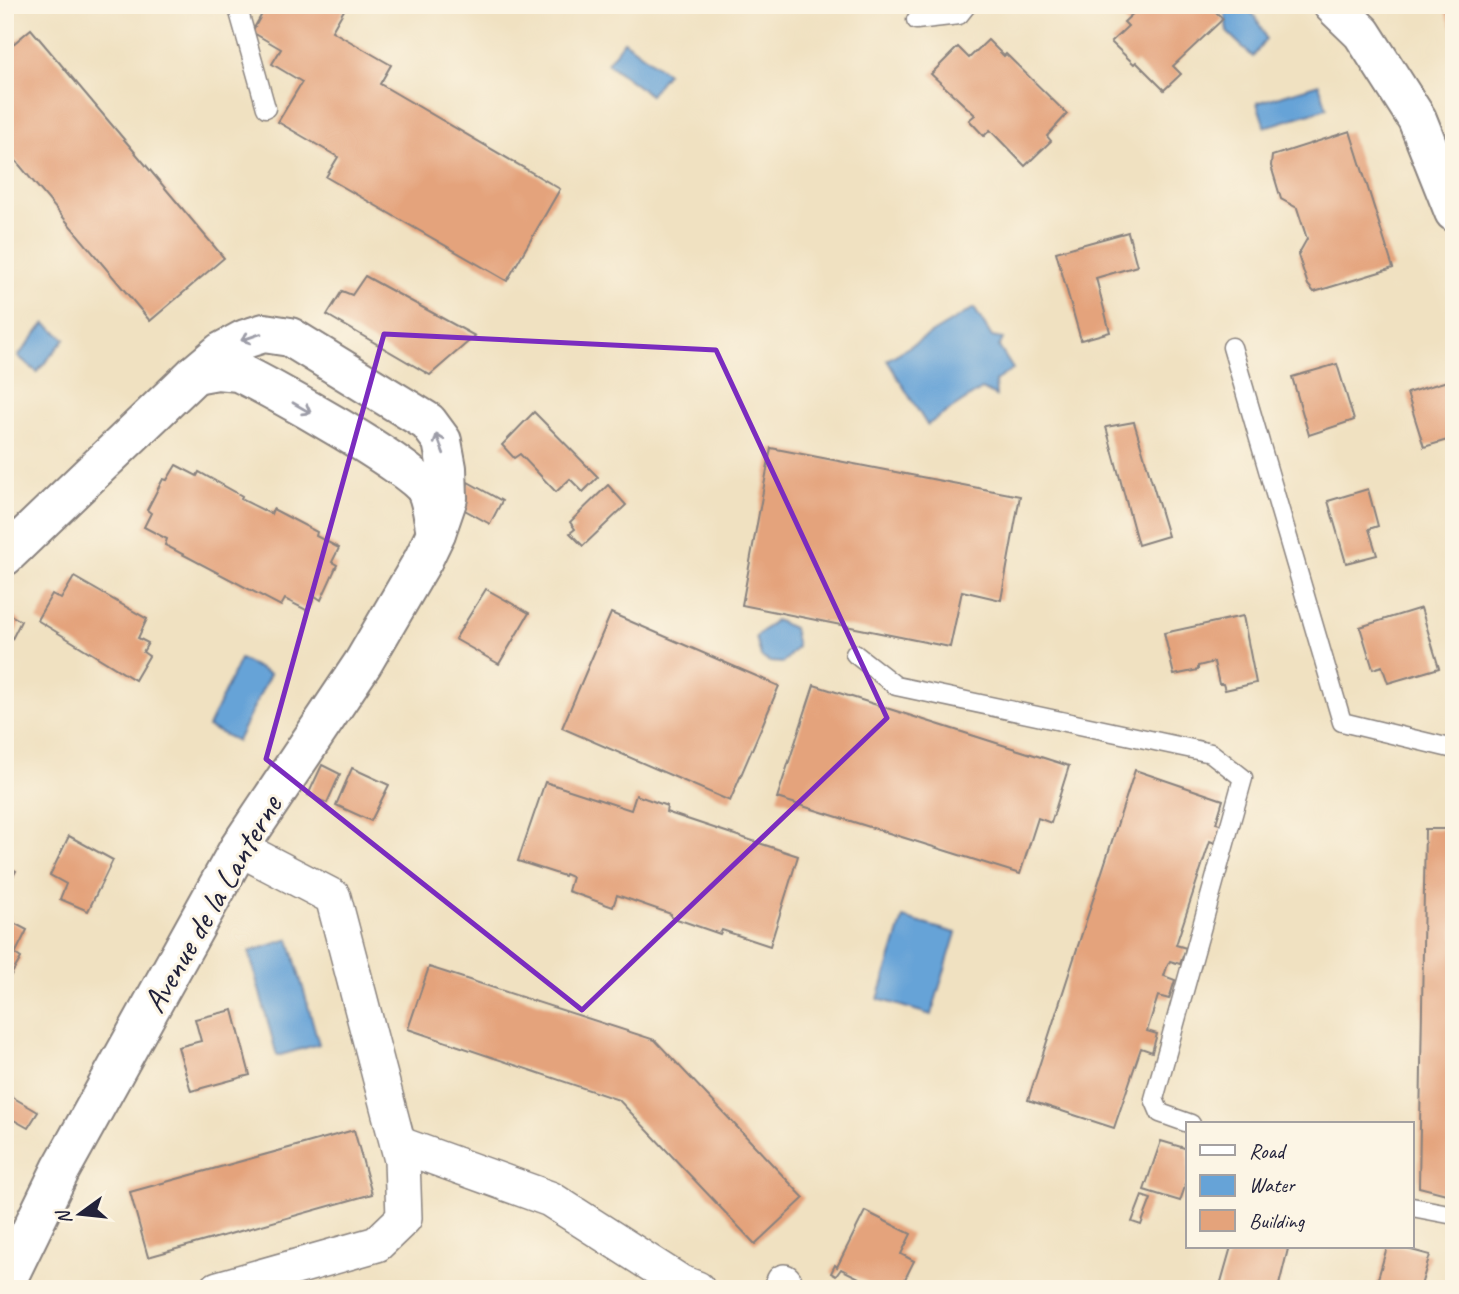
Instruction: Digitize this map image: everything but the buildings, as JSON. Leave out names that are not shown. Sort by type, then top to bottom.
[{"type":"street","points":[[1333,5],[1362,33],[1417,119],[1454,212]]},
{"type":"street","name":"Avenue de la Lanterne","points":[[5,556],[195,374],[220,352],[245,338],[264,333],[290,337],[428,422],[442,441],[447,468],[448,498],[423,560],[363,663],[239,848],[61,1169],[5,1284]]},
{"type":"street","points":[[195,374],[217,370],[238,372],[379,453],[413,476],[425,489],[436,533]]},
{"type":"street","points":[[218,1289],[377,1244],[404,1218],[402,1160],[333,897],[239,848]]},
{"type":"street","points":[[398,1144],[550,1199],[681,1283],[697,1289]]},
{"type":"lane","points":[[237,5],[266,107]]},
{"type":"lane","points":[[916,20],[959,15],[967,5]]},
{"type":"lane","points":[[1232,347],[1342,722],[1454,749]]},
{"type":"lane","points":[[855,654],[896,686],[1211,753],[1243,778],[1154,1099],[1160,1112],[1186,1122]]},
{"type":"lane","points":[[1414,1207],[1454,1215]]},
{"type":"highlighted area","points":[[384,334],[716,350],[887,718],[582,1010],[266,759]]},
{"type":"water","points":[[1224,5],[1247,10],[1260,24],[1266,39],[1253,57],[1227,32]]},
{"type":"water","points":[[624,41],[667,73],[650,95],[607,63]]},
{"type":"water","points":[[1319,84],[1327,108],[1265,127],[1257,103]]},
{"type":"water","points":[[974,308],[992,337],[1003,339],[999,347],[1013,369],[995,381],[996,396],[982,389],[927,425],[887,360]]},
{"type":"water","points":[[45,323],[65,339],[37,372],[18,356]]},
{"type":"water","points":[[775,620],[793,628],[797,647],[783,663],[770,662],[761,657],[756,637]]},
{"type":"water","points":[[240,659],[270,674],[237,741],[208,727]]},
{"type":"water","points":[[903,918],[956,933],[931,1015],[878,999]]},
{"type":"water","points":[[289,939],[319,1044],[277,1056],[249,952]]}]
